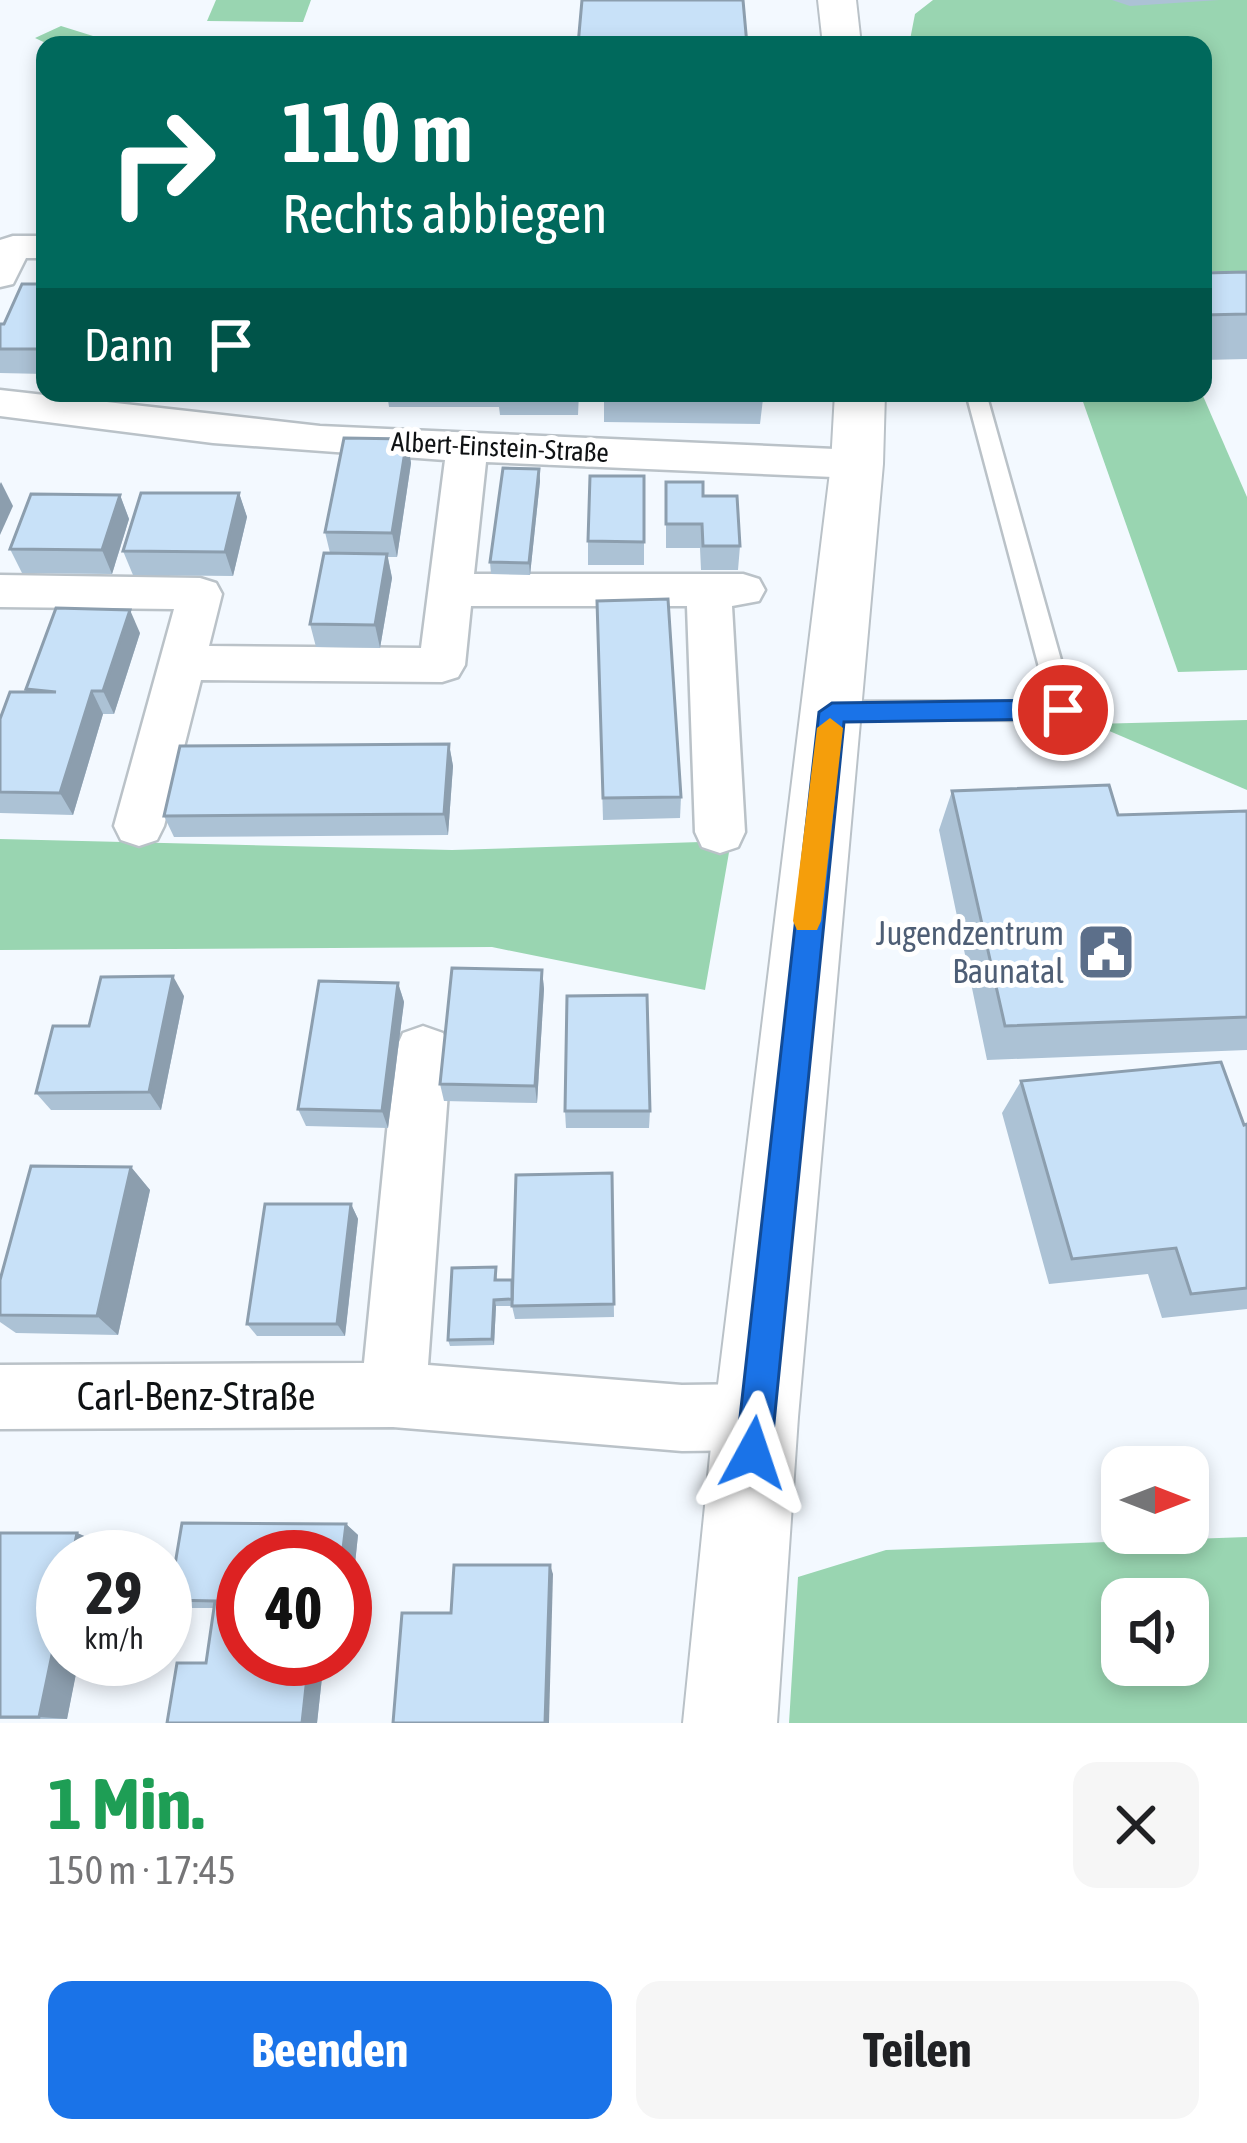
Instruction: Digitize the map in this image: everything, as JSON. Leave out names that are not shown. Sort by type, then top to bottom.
[{"type":"street","points":[[837,0],[841,36]]},
{"type":"street","points":[[0,276],[13,247],[36,247]]},
{"type":"street","points":[[345,440],[352,402]]},
{"type":"street","points":[[730,1723],[756,1417],[832,712],[860,402]]},
{"type":"street","name":"Albert-Einstein-Straße","points":[[0,403],[144,426],[467,447],[857,464]]},
{"type":"street","points":[[182,663],[442,665],[467,447]]},
{"type":"street","points":[[452,590],[726,590],[721,832]]},
{"type":"street","points":[[0,591],[200,594],[139,826]]},
{"type":"street","points":[[393,1395],[423,1051]]},
{"type":"street","name":"Carl-Benz-Straße","points":[[0,1397],[393,1395],[682,1418],[756,1417]]},
{"type":"lane","points":[[832,712],[1063,710],[978,402]]},
{"type":"green space","points":[[216,0],[311,0],[303,22],[207,21]]},
{"type":"green space","points":[[933,0],[1247,0],[1247,273],[1212,271],[1212,36],[911,36],[915,14]]},
{"type":"green space","points":[[61,26],[93,36],[39,36]]},
{"type":"green space","points":[[1083,402],[1206,402],[1247,497],[1247,670],[1178,672]]},
{"type":"green space","points":[[1247,720],[1247,790],[1093,724]]},
{"type":"green space","points":[[0,839],[452,850],[731,841],[705,990],[492,947],[0,950]]},
{"type":"green space","points":[[1247,1537],[1247,1723],[789,1723],[798,1577],[886,1550],[1101,1542],[1101,1554],[1209,1554],[1209,1538]]},
{"type":"building","points":[[582,0],[743,0],[746,36],[579,36]]},
{"type":"building","points":[[1247,272],[1247,314],[1212,315],[1212,273]]},
{"type":"building","points":[[22,284],[36,284],[36,349],[0,349],[0,324]]},
{"type":"building","points":[[344,438],[407,439],[392,533],[325,532]]},
{"type":"building","points":[[503,468],[539,469],[529,563],[490,562]]},
{"type":"building","points":[[590,476],[644,476],[644,542],[588,541]]},
{"type":"building","points":[[666,482],[703,482],[703,496],[737,496],[740,546],[703,546],[702,524],[666,524]]},
{"type":"building","points":[[141,493],[239,493],[225,552],[123,551]]},
{"type":"building","points":[[31,494],[120,495],[102,550],[10,549]]},
{"type":"building","points":[[324,553],[387,554],[375,625],[310,624]]},
{"type":"building","points":[[668,599],[681,797],[603,798],[597,601]]},
{"type":"building","points":[[56,608],[130,610],[103,691],[92,691],[60,793],[0,792],[0,719],[10,692],[56,692],[26,689]]},
{"type":"building","points":[[449,744],[444,814],[164,816],[180,746]]},
{"type":"building","name":"Jugendzentrum Baunatal","points":[[1109,785],[1118,815],[1247,811],[1247,1017],[1005,1026],[952,791]]},
{"type":"building","points":[[452,968],[542,970],[535,1086],[440,1084]]},
{"type":"building","points":[[173,976],[149,1092],[36,1093],[53,1026],[89,1026],[101,977]]},
{"type":"building","points":[[319,981],[398,983],[382,1111],[298,1109]]},
{"type":"building","points":[[647,995],[650,1111],[565,1111],[567,996]]},
{"type":"building","points":[[1221,1062],[1247,1124],[1247,1288],[1191,1294],[1176,1248],[1072,1259],[1021,1081]]},
{"type":"building","points":[[31,1166],[131,1167],[97,1316],[0,1315],[0,1280]]},
{"type":"building","points":[[612,1173],[614,1304],[512,1306],[516,1175]]},
{"type":"building","points":[[265,1204],[351,1204],[337,1324],[247,1324]]},
{"type":"building","points":[[496,1267],[495,1280],[512,1280],[512,1299],[494,1300],[492,1339],[448,1340],[452,1268]]},
{"type":"building","points":[[182,1523],[346,1524],[345,1530],[216,1530],[216,1686],[306,1686],[302,1723],[167,1723],[173,1686],[192,1686],[192,1663],[206,1663],[215,1601],[192,1600],[192,1530],[181,1530]]},
{"type":"building","points":[[0,1533],[36,1533],[36,1686],[45,1686],[39,1717],[0,1717]]},
{"type":"building","points":[[454,1565],[550,1565],[545,1723],[393,1723],[402,1613],[451,1613]]},
{"type":"slow traffic","points":[[807,921],[830,728]]},
{"type":"place","name":"Jugendzentrum Baunatal","points":[[1106,952]]},
{"type":"route","points":[[753,1453],[832,712],[1063,710]]}]
